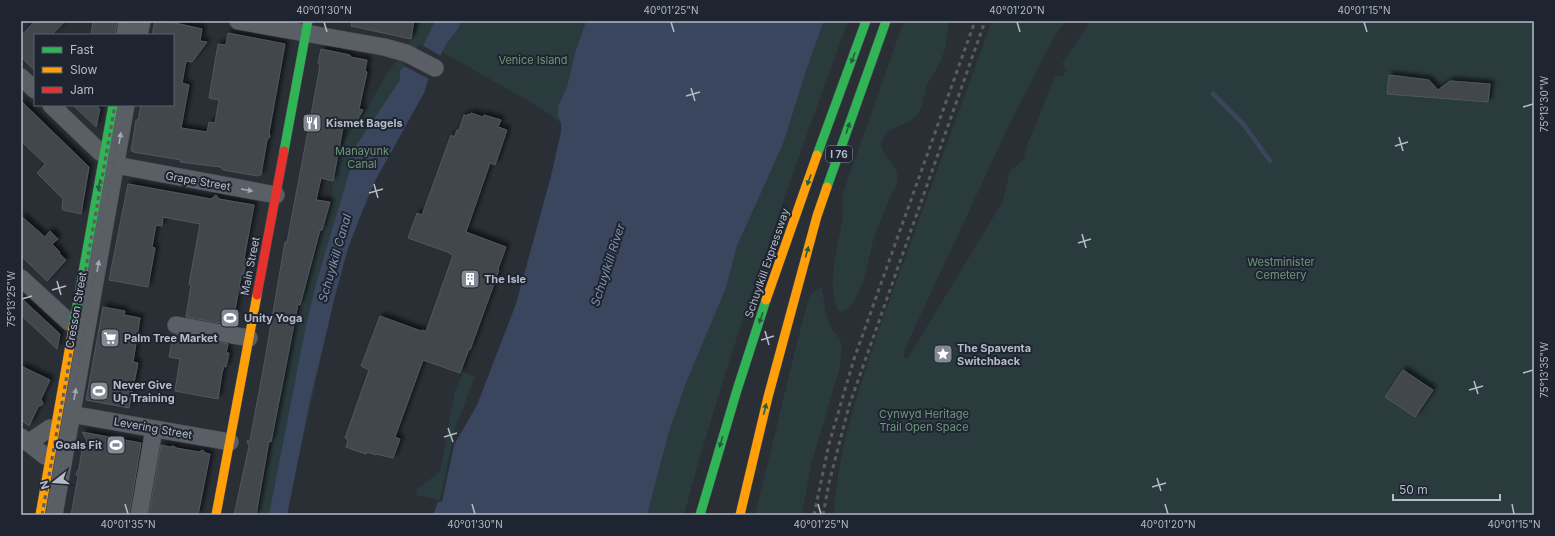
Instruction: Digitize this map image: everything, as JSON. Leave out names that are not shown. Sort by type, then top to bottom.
[{"type":"main road","name":"Schuylkill Expressway","points":[[700,515],[723,433],[773,281],[866,21]]},
{"type":"main road","name":"I 76","points":[[740,515],[768,397],[817,216],[886,21]]},
{"type":"main road","name":"Main Street","points":[[216,515],[307,27]]},
{"type":"main road","name":"Cresson Street","points":[[40,515],[113,106]]},
{"type":"street","points":[[125,34],[127,21]]},
{"type":"street","points":[[139,34],[142,21]]},
{"type":"street","points":[[238,21],[307,27],[410,54],[435,68]]},
{"type":"street","points":[[21,77],[34,89]]},
{"type":"street","points":[[51,106],[100,152]]},
{"type":"street","name":"Cresson Street","points":[[54,515],[126,106]]},
{"type":"street","name":"Grape Street","points":[[124,167],[276,195]]},
{"type":"street","points":[[21,278],[69,322]]},
{"type":"street","points":[[176,326],[249,338]]},
{"type":"street","name":"Levering Street","points":[[76,416],[230,442]]},
{"type":"street","points":[[45,456],[24,440],[50,428]]},
{"type":"street","points":[[139,515],[154,429]]},
{"type":"green space","name":"Manayunk Canal","points":[[421,21],[586,21],[575,53],[567,87],[558,106],[558,116],[561,123],[541,108],[442,52],[428,80],[424,93],[391,150],[376,180],[362,210],[350,244],[331,314],[287,515],[257,515],[290,349],[304,288],[330,202],[340,147],[370,104],[386,75],[412,40]]},
{"type":"green space","points":[[824,21],[848,21],[740,328],[720,390],[684,515],[647,515],[669,432],[686,383],[726,288],[737,246],[783,144],[807,68]]},
{"type":"green space","points":[[904,21],[950,21],[948,25],[947,40],[940,63],[927,85],[919,113],[907,122],[892,129],[884,136],[882,140],[884,153],[896,170],[898,177],[876,232],[860,290],[849,307],[842,312],[837,309],[834,298],[833,276],[843,214],[843,193]]},
{"type":"green space","name":"Westminister Cemetery","points":[[992,21],[1066,21],[1054,37],[1010,123],[903,353],[905,358],[908,358],[1003,201],[1010,171],[1023,160],[1028,142],[1051,85],[1056,76],[1063,76],[1066,69],[1062,64],[1091,21],[1534,21],[1534,515],[834,515],[839,467],[850,420],[864,374],[879,329]]},
{"type":"green space","points":[[822,288],[826,315],[832,329],[840,339],[842,350],[839,370],[811,465],[802,515],[755,515],[809,297]]},
{"type":"green space","points":[[463,372],[475,377],[455,428],[440,500],[416,495],[417,489],[440,472],[455,391]]},
{"type":"water","name":"Manayunk Canal","points":[[435,21],[461,21],[458,29],[442,52],[428,80],[424,93],[375,181],[348,248],[310,400],[287,515],[269,515],[306,325],[318,277],[353,160],[348,158],[400,80],[400,71],[424,44]]},
{"type":"water","name":"Schuylkill River","points":[[586,21],[824,21],[807,68],[783,144],[737,246],[726,288],[686,383],[669,432],[647,515],[433,515],[438,502],[442,502],[454,445],[477,405],[516,304],[551,176],[561,132],[558,106],[567,87],[575,53]]},
{"type":"pier","points":[[420,44],[441,56],[429,79],[404,66],[407,59]]},
{"type":"building","points":[[35,21],[65,21],[53,34],[34,34],[34,70],[21,57],[21,36]]},
{"type":"building","points":[[93,21],[117,21],[115,34],[91,34]]},
{"type":"building","points":[[155,21],[166,21],[202,29],[200,41],[207,42],[192,62],[186,61],[182,83],[189,85],[181,128],[207,132],[209,122],[215,123],[219,100],[209,98],[218,44],[226,45],[228,33],[285,44],[269,133],[270,137],[267,140],[261,175],[258,176],[223,170],[220,167],[180,162],[181,160],[131,151],[136,120],[138,120],[141,106],[174,106],[174,34],[152,34]]},
{"type":"building","points":[[352,21],[414,21],[411,39],[351,26]]},
{"type":"building","points":[[321,49],[367,60],[365,71],[367,72],[359,109],[363,110],[355,124],[344,122],[333,181],[321,178],[316,200],[330,202],[322,230],[320,230],[300,305],[298,304],[271,442],[269,441],[256,515],[234,515],[249,446],[247,441],[250,440],[285,242],[287,242],[311,115],[319,71],[320,63],[318,63]]},
{"type":"building","points":[[1389,75],[1429,80],[1438,90],[1450,81],[1490,84],[1488,102],[1387,94]]},
{"type":"building","points":[[21,101],[89,167],[81,214],[63,210],[63,199],[37,173],[45,164],[21,141]]},
{"type":"building","points":[[74,106],[97,106],[100,109],[96,127]]},
{"type":"building","name":"The Isle","points":[[471,113],[501,120],[498,127],[507,130],[495,165],[490,163],[466,232],[506,247],[498,269],[499,270],[470,350],[469,349],[460,373],[423,360],[395,437],[400,439],[393,458],[367,452],[366,454],[346,447],[348,440],[345,438],[369,370],[361,366],[380,316],[421,331],[426,331],[453,255],[408,238],[417,213],[422,215],[451,135],[454,137],[457,130],[459,130],[464,115],[467,116]]},
{"type":"building","points":[[128,184],[211,199],[216,195],[219,199],[254,205],[244,259],[246,259],[244,274],[242,274],[239,286],[242,291],[238,294],[232,325],[186,317],[191,285],[189,284],[200,224],[163,217],[162,226],[156,225],[152,247],[155,248],[148,287],[109,280]]},
{"type":"building","points":[[21,216],[45,237],[50,231],[58,239],[52,244],[66,260],[47,281],[21,256]]},
{"type":"building","points":[[21,298],[60,334],[57,349],[21,315]]},
{"type":"building","points":[[103,307],[125,311],[124,315],[140,318],[133,362],[138,363],[129,408],[86,400]]},
{"type":"building","points":[[173,334],[228,344],[226,353],[229,353],[226,367],[224,366],[222,373],[218,399],[175,391],[180,359],[169,357]]},
{"type":"building","points":[[21,366],[50,380],[41,399],[43,404],[38,407],[29,426],[21,420]]},
{"type":"building","points":[[1403,370],[1433,390],[1415,417],[1385,397]]},
{"type":"building","points":[[82,432],[141,443],[129,515],[71,515],[78,477],[76,474],[79,468],[83,444],[87,441]]},
{"type":"building","points":[[161,445],[170,447],[174,446],[176,448],[199,452],[203,450],[205,453],[210,454],[198,515],[149,515]]},
{"type":"waterway","points":[[1213,94],[1244,125],[1270,161]]},
{"type":"railway","points":[[128,34],[131,21]]},
{"type":"railway","points":[[138,34],[141,21]]},
{"type":"railway","points":[[814,515],[829,444],[854,359],[975,21]]},
{"type":"railway","points":[[823,515],[829,483],[849,406],[985,21]]},
{"type":"railway","points":[[42,515],[115,106]]},
{"type":"railway","points":[[52,515],[124,106]]},
{"type":"traffic: fast","points":[[284,151],[308,21]]},
{"type":"traffic: fast","points":[[817,155],[866,21]]},
{"type":"traffic: fast","points":[[827,187],[886,21]]},
{"type":"traffic: fast","points":[[73,328],[113,106]]},
{"type":"traffic: fast","points":[[700,515],[737,390],[766,300]]},
{"type":"traffic: slow","points":[[766,300],[817,155]]},
{"type":"traffic: slow","points":[[740,515],[768,397],[817,216],[827,187]]},
{"type":"traffic: slow","points":[[216,515],[257,295]]},
{"type":"traffic: slow","points":[[40,515],[73,328]]},
{"type":"traffic: jam","points":[[257,295],[284,151]]},
{"type":"place","name":"Kismet Bagels","points":[[312,123]]},
{"type":"place","name":"The Isle","points":[[470,279]]},
{"type":"place","name":"Unity Yoga","points":[[230,318]]},
{"type":"place","name":"Palm Tree Market","points":[[110,338]]},
{"type":"place","name":"The Spaventa Switchback","points":[[943,354]]},
{"type":"place","name":"Never Give Up Training","points":[[99,391]]},
{"type":"place","name":"Goals Fit","points":[[116,445]]},
{"type":"park label","name":"Venice Island","points":[[533,60]]},
{"type":"park label","name":"Cynwyd Heritage Trail Open Space","points":[[924,420]]},
{"type":"water label","name":"Schuylkill Canal","points":[[335,258]]}]
